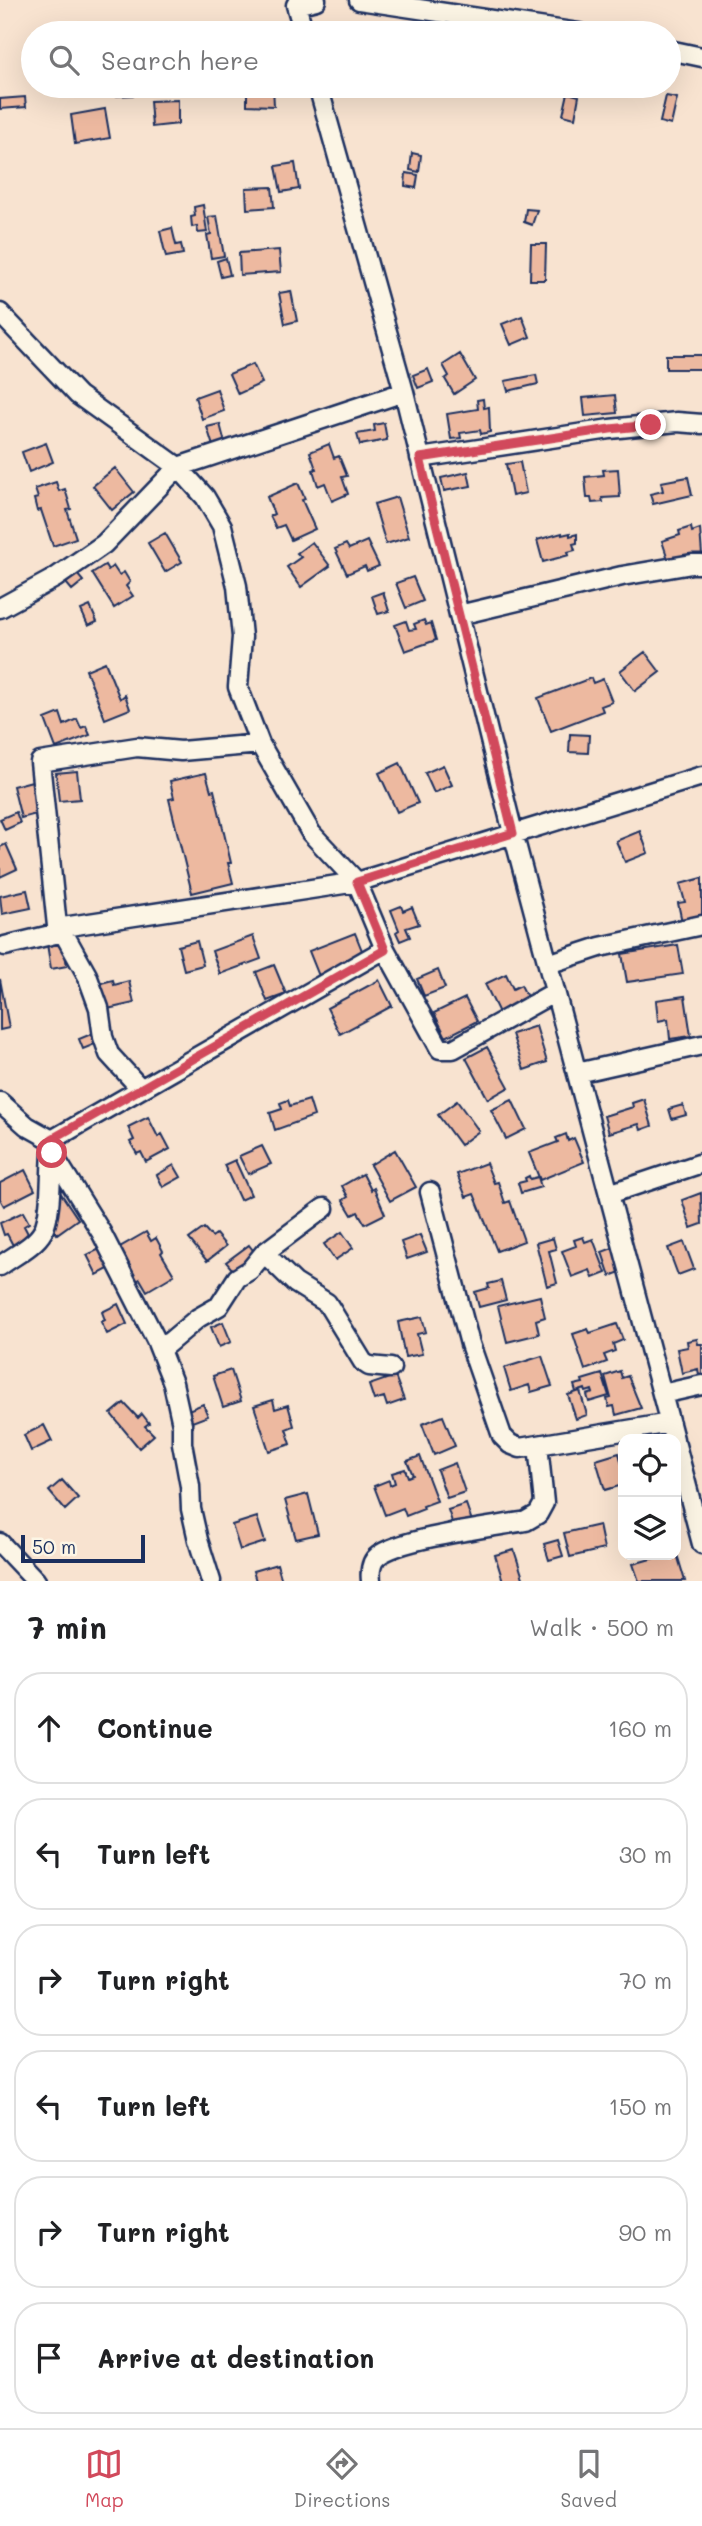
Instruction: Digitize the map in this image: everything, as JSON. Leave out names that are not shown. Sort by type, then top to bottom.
[{"type":"street","points":[[301,21],[296,5],[316,0]]},
{"type":"street","points":[[359,0],[499,21]]},
{"type":"street","points":[[681,53],[702,57]]},
{"type":"street","points":[[321,98],[404,392],[513,833],[672,1431],[520,1448],[510,1444],[502,1436],[470,1344],[430,1192]]},
{"type":"street","points":[[0,313],[78,396],[178,467],[205,497],[222,526],[237,586],[242,637],[238,687],[260,744],[311,833],[357,882],[385,950],[440,1049],[453,1049],[555,992]]},
{"type":"street","points":[[0,608],[55,578],[104,544],[178,467],[404,392]]},
{"type":"street","points":[[420,458],[610,429],[677,422],[702,424]]},
{"type":"street","points":[[459,615],[622,576],[702,564]]},
{"type":"street","points":[[260,744],[181,751],[138,747],[40,762],[57,926],[63,928],[357,882],[702,776]]},
{"type":"street","points":[[548,964],[600,947],[702,925]]},
{"type":"street","points":[[5,946],[63,932],[87,975],[99,1008],[103,1037],[109,1055],[141,1089]]},
{"type":"street","points":[[52,1146],[141,1089],[385,950]]},
{"type":"street","points":[[577,1073],[702,1045]]},
{"type":"street","points":[[0,1102],[52,1146],[101,1233],[160,1350],[173,1383],[179,1410],[191,1509],[211,1581]]},
{"type":"street","points":[[0,1266],[33,1242],[43,1231],[47,1216],[52,1146]]},
{"type":"street","points":[[609,1194],[702,1163]]},
{"type":"street","points":[[160,1350],[198,1318],[219,1306],[237,1278],[324,1208]]},
{"type":"street","points":[[264,1254],[295,1283],[327,1303],[363,1362],[369,1366],[391,1368]]},
{"type":"street","points":[[662,1394],[702,1385]]},
{"type":"street","points":[[370,1581],[370,1570],[375,1558],[389,1549],[416,1541],[526,1521],[538,1514],[544,1503],[538,1445]]},
{"type":"street","points":[[681,1462],[699,1522],[702,1544]]},
{"type":"street","points":[[0,1543],[36,1581]]},
{"type":"building","points":[[25,98],[26,107],[0,109],[0,99]]},
{"type":"building","points":[[247,98],[274,98],[274,106],[247,105]]},
{"type":"building","points":[[567,98],[579,98],[575,118],[563,115]]},
{"type":"building","points":[[666,98],[677,98],[671,125],[660,122]]},
{"type":"building","points":[[178,100],[178,124],[152,127],[150,101]]},
{"type":"building","points":[[105,109],[110,138],[75,144],[71,115]]},
{"type":"building","points":[[412,153],[421,155],[419,172],[410,170]]},
{"type":"building","points":[[295,163],[299,189],[281,192],[276,166]]},
{"type":"building","points":[[406,173],[418,175],[416,188],[405,186]]},
{"type":"building","points":[[272,187],[274,207],[247,209],[246,188]]},
{"type":"building","points":[[203,205],[207,232],[198,233],[197,226],[192,227],[191,217],[195,216],[194,207]]},
{"type":"building","points":[[526,209],[537,210],[532,225],[524,222]]},
{"type":"building","points":[[217,216],[224,256],[211,258],[207,235],[211,234],[208,217]]},
{"type":"building","points":[[172,228],[176,245],[181,244],[183,254],[166,257],[160,231]]},
{"type":"building","points":[[531,244],[546,244],[545,280],[530,280]]},
{"type":"building","points":[[279,250],[281,272],[240,275],[239,253]]},
{"type":"building","points":[[226,258],[230,275],[221,277],[217,261]]},
{"type":"building","points":[[291,291],[297,321],[285,324],[279,293]]},
{"type":"building","points":[[522,316],[530,337],[511,345],[502,324]]},
{"type":"building","points":[[460,354],[475,380],[454,394],[445,379],[449,376],[443,365]]},
{"type":"building","points":[[666,355],[702,355],[702,369],[666,369]]},
{"type":"building","points":[[253,364],[262,383],[238,394],[229,374]]},
{"type":"building","points":[[428,369],[433,382],[418,388],[413,375]]},
{"type":"building","points":[[536,375],[538,384],[508,391],[505,381]]},
{"type":"building","points":[[217,389],[224,411],[202,419],[195,397]]},
{"type":"building","points":[[615,395],[617,413],[585,416],[583,398]]},
{"type":"building","points":[[483,399],[484,408],[489,407],[490,432],[481,434],[480,430],[460,433],[461,438],[451,439],[447,414],[478,409],[477,400]]},
{"type":"building","points":[[384,423],[387,440],[360,445],[357,434],[375,431],[374,425]]},
{"type":"building","points":[[220,424],[225,443],[213,446],[207,427]]},
{"type":"building","points":[[46,443],[53,462],[29,472],[22,452]]},
{"type":"building","points":[[329,444],[334,458],[339,456],[347,476],[342,477],[348,494],[332,501],[325,483],[318,486],[310,452]]},
{"type":"building","points":[[520,462],[526,493],[512,496],[506,464]]},
{"type":"building","points":[[115,468],[134,492],[112,510],[93,486]]},
{"type":"building","points":[[618,469],[620,497],[602,498],[603,502],[592,503],[591,498],[587,498],[585,477],[604,475],[603,470]]},
{"type":"building","points":[[468,472],[471,486],[444,491],[441,478]]},
{"type":"building","points":[[688,477],[692,495],[653,504],[650,494],[663,491],[661,482]]},
{"type":"building","points":[[56,482],[59,491],[65,489],[71,509],[67,510],[76,538],[53,546],[41,510],[37,511],[34,499],[38,498],[35,489]]},
{"type":"building","points":[[298,483],[305,499],[302,500],[315,529],[291,540],[284,525],[276,528],[270,516],[274,514],[267,497]]},
{"type":"building","points":[[397,497],[409,537],[386,544],[374,504]]},
{"type":"building","points":[[691,527],[692,532],[700,529],[702,555],[692,558],[691,555],[669,562],[662,541],[680,535],[679,531]]},
{"type":"building","points":[[165,533],[182,562],[165,572],[148,543]]},
{"type":"building","points":[[570,533],[570,536],[577,534],[577,543],[573,544],[575,550],[568,552],[569,555],[543,562],[537,540]]},
{"type":"building","points":[[367,541],[379,566],[367,571],[365,566],[347,574],[335,549],[346,544],[349,549]]},
{"type":"building","points":[[312,542],[330,566],[301,587],[287,567],[301,557],[297,553]]},
{"type":"building","points":[[105,565],[108,570],[113,566],[119,575],[124,572],[130,582],[126,586],[133,596],[114,608],[92,573]]},
{"type":"building","points":[[77,574],[83,581],[72,590],[66,583]]},
{"type":"building","points":[[413,577],[423,601],[406,608],[396,583]]},
{"type":"building","points":[[383,592],[389,611],[378,614],[372,596]]},
{"type":"building","points":[[90,606],[97,622],[88,626],[81,610]]},
{"type":"building","points":[[424,620],[426,625],[431,623],[436,640],[405,651],[395,625],[406,621],[409,630],[416,629],[414,624]]},
{"type":"building","points":[[645,652],[660,672],[635,691],[620,671]]},
{"type":"building","points":[[105,662],[120,699],[125,695],[130,709],[105,719],[86,670]]},
{"type":"building","points":[[591,678],[593,683],[603,679],[612,702],[601,706],[603,711],[551,731],[538,698]]},
{"type":"building","points":[[60,713],[64,725],[77,719],[81,728],[86,726],[90,735],[56,748],[45,719]]},
{"type":"building","points":[[570,734],[589,735],[588,753],[569,752]]},
{"type":"building","points":[[400,763],[418,803],[397,812],[379,773]]},
{"type":"building","points":[[443,765],[452,785],[434,793],[425,773]]},
{"type":"building","points":[[77,771],[80,799],[59,801],[56,773]]},
{"type":"building","points":[[206,773],[211,791],[214,790],[233,883],[192,893],[169,799],[174,798],[170,781]]},
{"type":"building","points":[[32,781],[40,813],[21,818],[13,786]]},
{"type":"building","points":[[16,812],[20,823],[5,830],[0,819]]},
{"type":"building","points":[[640,831],[648,853],[625,862],[616,841]]},
{"type":"building","points":[[6,844],[17,869],[0,877],[0,847]]},
{"type":"building","points":[[702,878],[702,917],[682,922],[678,903],[685,902],[680,884]]},
{"type":"building","points":[[27,890],[31,908],[2,914],[0,896]]},
{"type":"building","points":[[401,906],[403,911],[412,907],[419,924],[406,928],[410,937],[400,941],[396,932],[399,930],[391,910]]},
{"type":"building","points":[[355,933],[365,958],[319,976],[309,951]]},
{"type":"building","points":[[253,936],[261,959],[220,974],[212,951]]},
{"type":"building","points":[[197,941],[203,965],[184,970],[178,946]]},
{"type":"building","points":[[63,942],[67,966],[51,969],[47,944]]},
{"type":"building","points":[[678,945],[683,974],[627,982],[622,954]]},
{"type":"building","points":[[274,965],[286,994],[267,1001],[256,972]]},
{"type":"building","points":[[438,970],[445,988],[424,996],[417,979]]},
{"type":"building","points":[[506,974],[513,989],[521,985],[529,1001],[500,1015],[485,984]]},
{"type":"building","points":[[0,979],[9,1028],[0,1030]]},
{"type":"building","points":[[113,980],[114,985],[129,981],[134,1003],[103,1010],[97,984]]},
{"type":"building","points":[[379,980],[392,1006],[340,1034],[327,1008]]},
{"type":"building","points":[[685,996],[691,1036],[670,1039],[668,1019],[658,1021],[656,1000]]},
{"type":"building","points":[[465,998],[477,1021],[446,1037],[434,1013]]},
{"type":"building","points":[[536,1026],[547,1062],[524,1070],[512,1034]]},
{"type":"building","points":[[96,1032],[100,1042],[83,1049],[79,1039]]},
{"type":"building","points":[[487,1047],[509,1087],[488,1099],[466,1058]]},
{"type":"building","points":[[644,1099],[652,1126],[641,1130],[639,1124],[609,1133],[604,1116],[633,1107],[632,1103]]},
{"type":"building","points":[[288,1100],[290,1106],[309,1100],[314,1116],[275,1130],[270,1113],[282,1109],[280,1103]]},
{"type":"building","points":[[512,1100],[526,1129],[506,1139],[491,1110]]},
{"type":"building","points":[[457,1101],[479,1131],[460,1145],[438,1115]]},
{"type":"building","points":[[683,1105],[686,1115],[672,1119],[669,1109]]},
{"type":"building","points":[[148,1117],[158,1137],[162,1134],[170,1149],[146,1162],[141,1152],[137,1154],[130,1142],[134,1140],[128,1127]]},
{"type":"building","points":[[566,1134],[568,1141],[574,1138],[584,1162],[540,1180],[529,1153],[558,1142],[556,1138]]},
{"type":"building","points":[[262,1146],[271,1164],[248,1174],[239,1156]]},
{"type":"building","points":[[395,1150],[416,1187],[390,1201],[370,1165]]},
{"type":"building","points":[[235,1160],[251,1195],[240,1200],[224,1165]]},
{"type":"building","points":[[486,1163],[494,1183],[498,1182],[505,1203],[510,1201],[524,1241],[497,1251],[474,1194],[466,1197],[457,1174]]},
{"type":"building","points":[[174,1165],[181,1177],[163,1187],[157,1175]]},
{"type":"building","points":[[25,1170],[35,1190],[4,1206],[0,1199],[0,1183]]},
{"type":"building","points":[[363,1174],[371,1190],[374,1188],[385,1214],[365,1224],[358,1212],[352,1215],[343,1200],[348,1197],[342,1186]]},
{"type":"building","points":[[529,1176],[530,1179],[538,1177],[541,1187],[521,1193],[518,1183],[526,1181],[525,1178]]},
{"type":"building","points":[[60,1192],[78,1219],[57,1234],[38,1206]]},
{"type":"building","points":[[701,1193],[702,1224],[691,1228],[682,1200]]},
{"type":"building","points":[[23,1212],[29,1223],[24,1226],[33,1243],[16,1251],[7,1234],[4,1235],[0,1223]]},
{"type":"building","points":[[204,1228],[212,1237],[216,1234],[226,1246],[207,1261],[189,1239]]},
{"type":"building","points":[[146,1232],[151,1241],[156,1238],[174,1275],[147,1291],[140,1279],[137,1281],[120,1247]]},
{"type":"building","points":[[342,1232],[353,1248],[335,1260],[324,1244]]},
{"type":"building","points":[[420,1235],[427,1252],[407,1259],[401,1242]]},
{"type":"building","points":[[583,1237],[585,1242],[593,1239],[606,1273],[593,1278],[590,1270],[572,1277],[562,1251],[576,1246],[574,1240]]},
{"type":"building","points":[[553,1238],[556,1249],[549,1251],[557,1283],[547,1286],[536,1243]]},
{"type":"building","points":[[684,1242],[694,1269],[678,1275],[668,1248]]},
{"type":"building","points":[[249,1245],[259,1258],[237,1275],[226,1262]]},
{"type":"building","points":[[104,1247],[114,1266],[97,1275],[87,1255]]},
{"type":"building","points":[[615,1247],[623,1271],[610,1276],[602,1252]]},
{"type":"building","points":[[501,1281],[506,1300],[479,1307],[475,1292],[489,1288],[488,1284]]},
{"type":"building","points":[[540,1296],[545,1317],[536,1320],[539,1334],[507,1342],[498,1306]]},
{"type":"building","points":[[118,1304],[127,1324],[107,1334],[101,1322],[105,1320],[102,1312]]},
{"type":"building","points":[[422,1317],[426,1332],[417,1334],[422,1354],[405,1357],[398,1322]]},
{"type":"building","points":[[223,1322],[231,1342],[219,1347],[211,1327]]},
{"type":"building","points":[[617,1324],[623,1340],[613,1344],[615,1351],[604,1355],[607,1362],[585,1370],[573,1334],[588,1329],[590,1333]]},
{"type":"building","points":[[697,1339],[698,1344],[702,1344],[702,1375],[699,1375],[698,1369],[682,1373],[677,1349],[688,1347],[687,1341]]},
{"type":"building","points":[[542,1356],[552,1386],[531,1392],[529,1385],[511,1391],[504,1368]]},
{"type":"building","points":[[231,1370],[241,1401],[223,1407],[213,1376]]},
{"type":"building","points":[[620,1371],[622,1378],[628,1376],[641,1408],[616,1415],[614,1406],[609,1407],[607,1399],[611,1398],[605,1376]]},
{"type":"building","points":[[602,1374],[609,1396],[589,1402],[587,1395],[593,1393],[592,1390],[576,1392],[574,1385]]},
{"type":"building","points":[[395,1376],[404,1400],[387,1406],[384,1397],[374,1400],[369,1385]]},
{"type":"building","points":[[580,1391],[587,1415],[576,1419],[568,1395]]},
{"type":"building","points":[[273,1400],[275,1409],[288,1405],[294,1426],[286,1429],[291,1444],[269,1451],[254,1406]]},
{"type":"building","points":[[124,1403],[138,1418],[142,1414],[149,1423],[145,1426],[154,1435],[139,1448],[111,1414]]},
{"type":"building","points":[[203,1404],[208,1416],[187,1424],[183,1412]]},
{"type":"building","points":[[443,1416],[455,1446],[434,1455],[422,1424]]},
{"type":"building","points":[[44,1425],[52,1441],[31,1451],[24,1435]]},
{"type":"building","points":[[618,1453],[618,1486],[605,1490],[596,1460]]},
{"type":"building","points":[[420,1456],[437,1501],[406,1516],[403,1508],[385,1515],[374,1486],[389,1480],[390,1485],[395,1483],[392,1473],[405,1469],[408,1477],[413,1475],[407,1461]]},
{"type":"building","points":[[455,1463],[465,1492],[447,1498],[437,1470]]},
{"type":"building","points":[[62,1480],[78,1498],[65,1510],[49,1491]]},
{"type":"building","points":[[308,1494],[318,1534],[296,1539],[285,1500]]},
{"type":"building","points":[[466,1504],[472,1521],[476,1519],[481,1531],[451,1531],[448,1523],[452,1522],[448,1510]]},
{"type":"building","points":[[257,1517],[265,1542],[240,1550],[232,1525]]},
{"type":"building","points":[[599,1525],[604,1549],[570,1557],[564,1533]]},
{"type":"building","points":[[558,1540],[563,1556],[549,1560],[544,1544]]},
{"type":"building","points":[[514,1550],[524,1581],[503,1581],[495,1555]]},
{"type":"building","points":[[647,1560],[679,1560],[685,1581],[639,1581],[633,1564]]},
{"type":"building","points":[[277,1564],[282,1581],[256,1581],[253,1571]]},
{"type":"route","points":[[52,1153],[52,1139],[385,950],[357,882],[513,833],[420,458],[651,425]]}]
